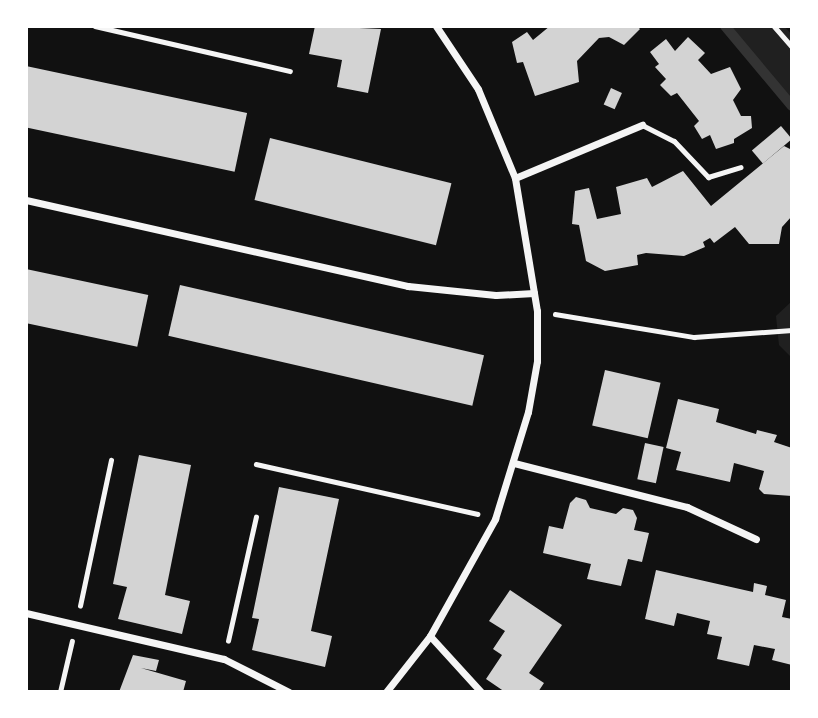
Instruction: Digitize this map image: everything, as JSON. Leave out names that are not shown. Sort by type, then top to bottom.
[{"type":"street","points":[[386,692],[430,636],[495,519],[514,463],[537,361],[537,311],[515,178],[478,89],[436,26]]},
{"type":"street","points":[[515,178],[642,125]]},
{"type":"street","points":[[26,200],[385,282],[496,295],[534,293]]},
{"type":"street","points":[[514,463],[687,507],[756,539]]},
{"type":"street","points":[[26,613],[224,659],[289,692]]},
{"type":"street","points":[[430,636],[481,692]]},
{"type":"lane","points":[[642,125],[674,141],[708,177],[740,167]]},
{"type":"path","points":[[95,26],[290,71]]},
{"type":"path","points":[[774,26],[792,47]]},
{"type":"path","points":[[537,311],[694,337],[792,330]]},
{"type":"path","points":[[60,692],[110,460]]},
{"type":"path","points":[[256,464],[495,519]]},
{"type":"path","points":[[224,659],[256,517]]},
{"type":"shaded area","points":[[725,26],[784,26],[792,35],[792,103]]},
{"type":"shaded area","points":[[792,301],[792,358],[779,345],[776,316]]},
{"type":"building","points":[[315,26],[381,29],[368,93],[337,87],[342,60],[309,54]]},
{"type":"building","points":[[550,26],[637,26],[640,29],[624,45],[609,37],[599,38],[577,61],[579,82],[535,96],[523,62],[517,63],[512,42],[527,32],[533,40]]},
{"type":"building","points":[[688,37],[705,53],[698,60],[711,74],[730,67],[741,89],[733,100],[741,116],[751,116],[752,128],[734,139],[734,143],[716,149],[710,135],[702,139],[694,126],[699,121],[677,93],[671,96],[660,85],[666,79],[655,67],[659,64],[650,52],[666,39],[675,51]]},
{"type":"building","points":[[26,66],[247,113],[235,172],[26,127]]},
{"type":"building","points":[[611,88],[622,93],[615,109],[604,104]]},
{"type":"building","points":[[781,126],[792,139],[763,163],[752,150]]},
{"type":"building","points":[[270,138],[451,183],[436,245],[255,200]]},
{"type":"building","points":[[784,146],[792,150],[792,216],[782,227],[779,244],[749,244],[735,227],[714,243],[710,238],[703,242],[705,247],[684,256],[646,253],[637,255],[638,265],[605,271],[586,261],[579,225],[572,224],[575,191],[589,188],[597,219],[621,214],[616,187],[647,178],[652,187],[683,171],[711,206]]},
{"type":"building","points":[[26,269],[148,295],[137,347],[26,323]]},
{"type":"building","points":[[180,285],[484,355],[472,406],[168,336]]},
{"type":"building","points":[[605,370],[661,383],[648,438],[592,426]]},
{"type":"building","points":[[678,399],[719,409],[716,422],[756,434],[757,430],[777,435],[774,442],[792,448],[792,496],[764,494],[759,489],[764,471],[734,463],[730,482],[676,470],[681,452],[666,448]]},
{"type":"building","points":[[645,443],[664,447],[656,483],[637,479]]},
{"type":"building","points":[[139,455],[191,465],[165,595],[190,601],[182,634],[118,619],[127,587],[113,584]]},
{"type":"building","points":[[279,487],[339,499],[311,631],[332,636],[325,667],[252,650],[259,619],[252,618]]},
{"type":"building","points":[[576,497],[586,500],[590,508],[616,514],[623,508],[633,510],[637,518],[634,530],[649,533],[642,562],[628,559],[621,586],[587,579],[591,564],[543,553],[549,526],[563,529],[570,503]]},
{"type":"building","points":[[656,570],[753,592],[754,583],[767,586],[765,595],[786,600],[782,617],[792,619],[792,665],[772,660],[775,649],[754,645],[749,666],[717,659],[722,637],[707,634],[710,621],[677,613],[674,626],[645,619]]},
{"type":"building","points":[[510,590],[562,625],[529,673],[544,683],[538,692],[505,692],[486,679],[502,655],[493,649],[505,631],[489,621]]},
{"type":"building","points":[[133,655],[159,660],[156,671],[141,668],[186,681],[183,692],[119,692]]},
{"type":"waterway","points":[[725,26],[792,106]]}]
